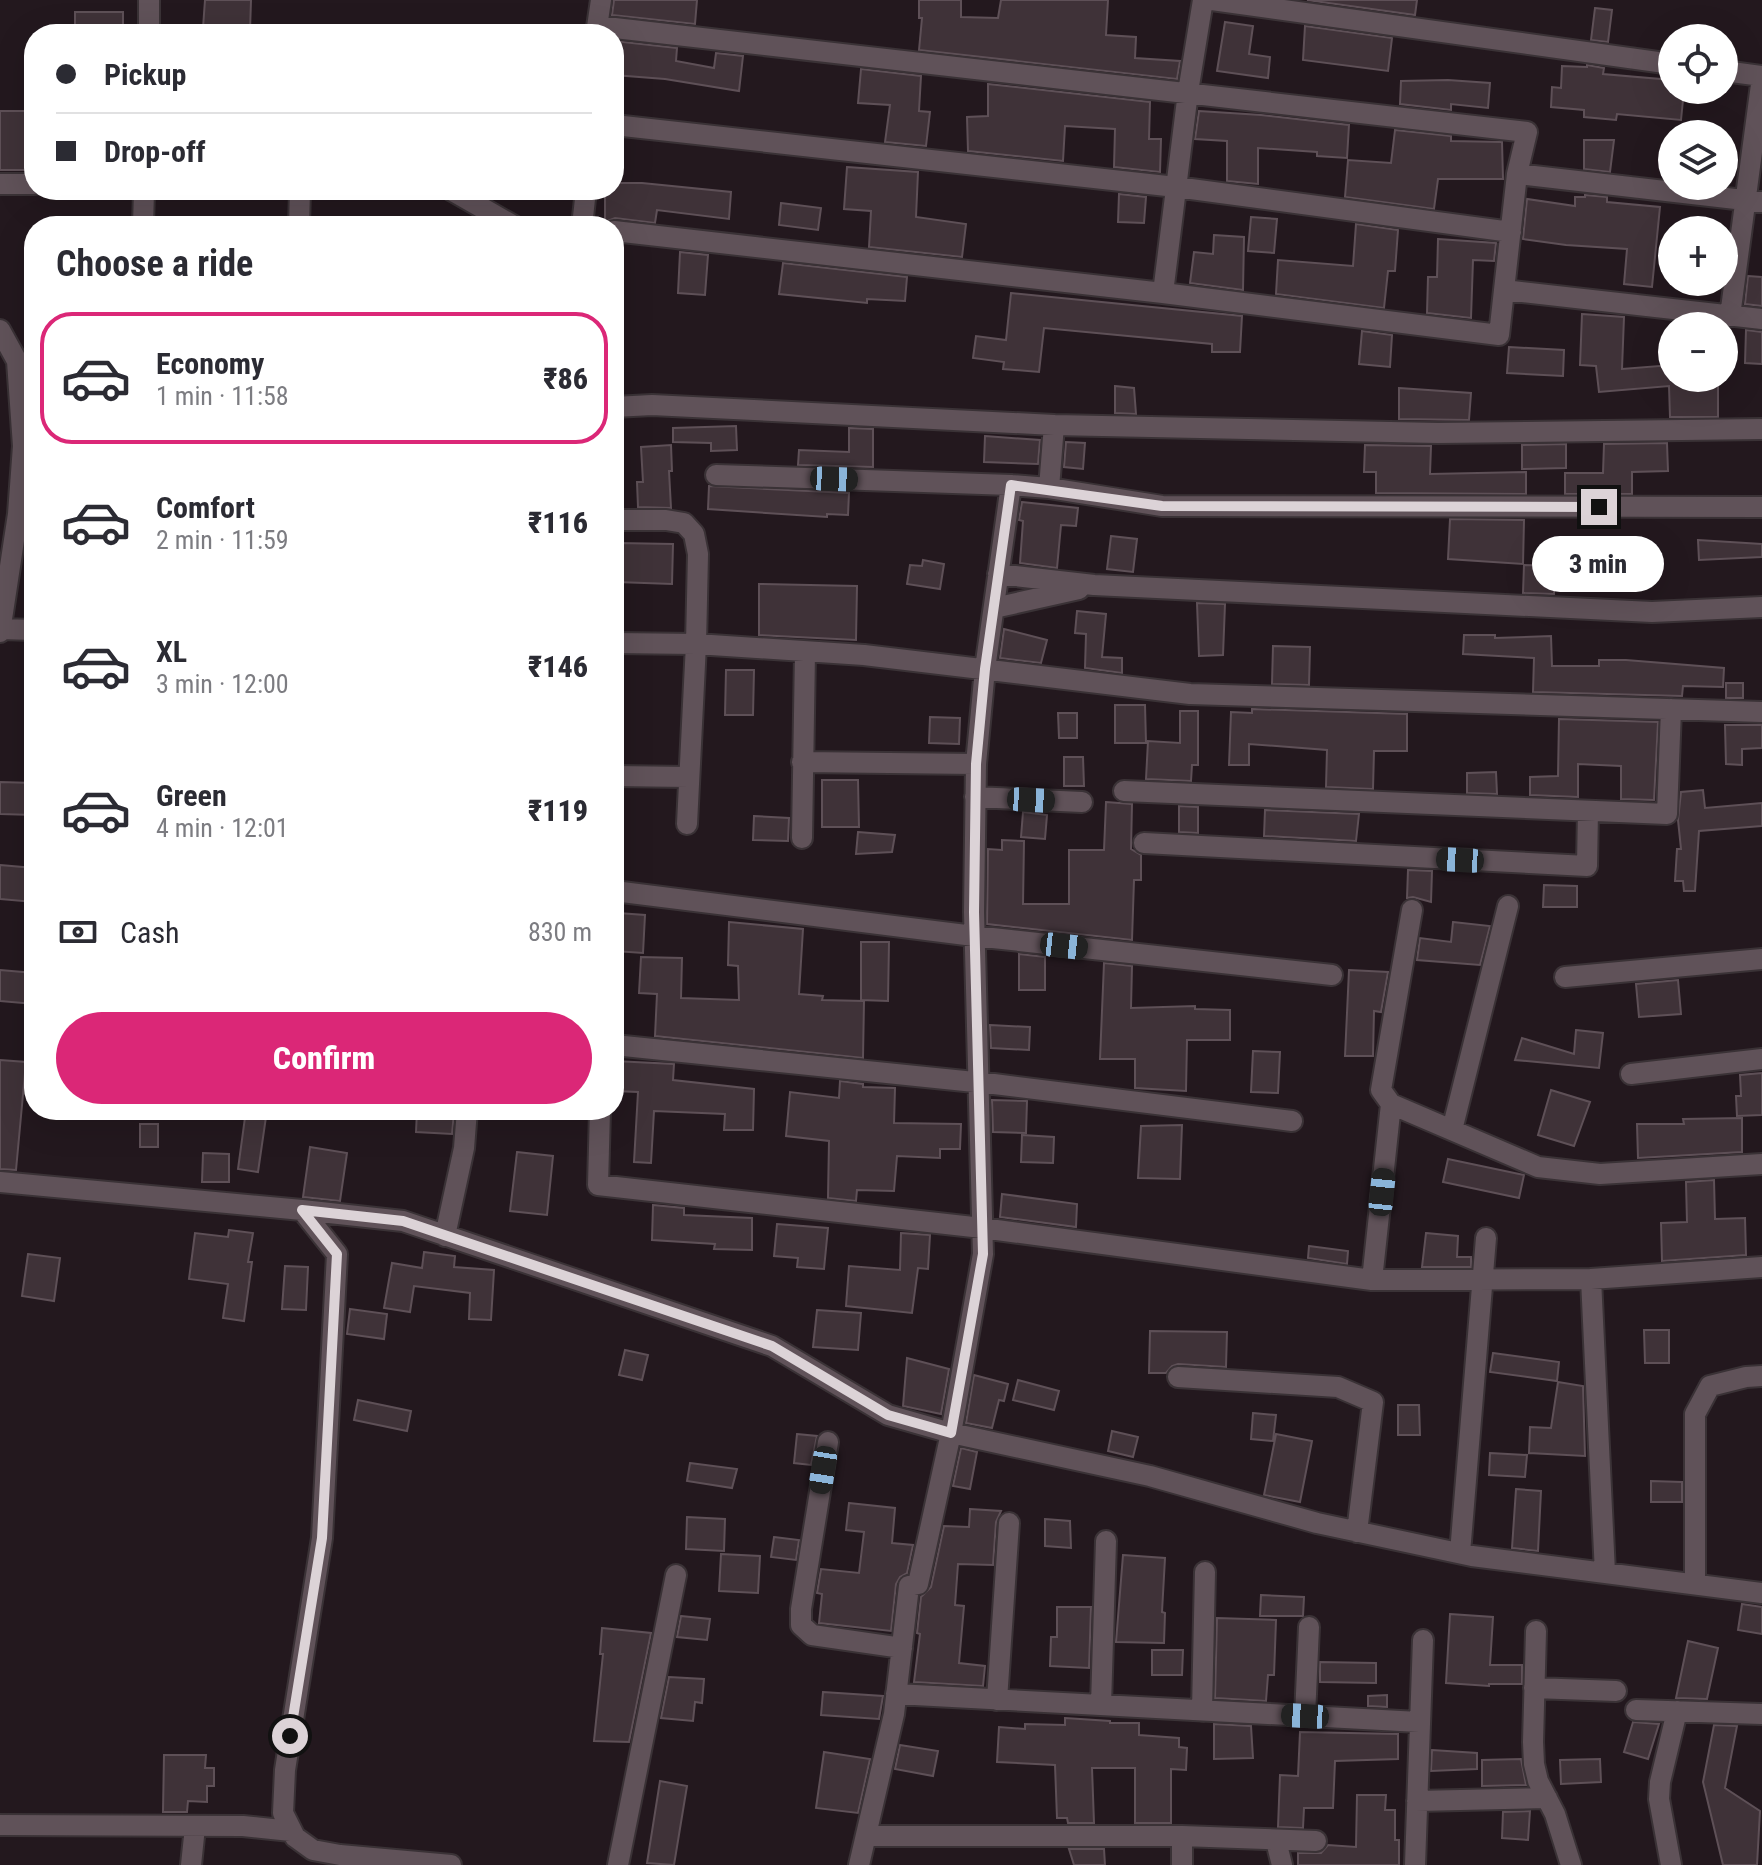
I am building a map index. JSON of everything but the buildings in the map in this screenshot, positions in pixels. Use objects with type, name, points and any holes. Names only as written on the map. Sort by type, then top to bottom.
[{"type":"street","points":[[149,0],[149,24]]},
{"type":"street","points":[[598,24],[601,0]]},
{"type":"street","points":[[1163,293],[1188,92],[1203,0]]},
{"type":"street","points":[[1212,0],[1658,62]]},
{"type":"street","points":[[624,33],[1188,92],[1527,132],[1517,174],[1499,335],[1163,293],[624,232]]},
{"type":"street","points":[[1731,312],[1754,201],[1762,76],[1738,73]]},
{"type":"street","points":[[624,126],[1176,187],[1511,232]]},
{"type":"street","points":[[1517,174],[1754,201]]},
{"type":"street","points":[[0,184],[24,184]]},
{"type":"street","points":[[468,200],[496,216]]},
{"type":"street","points":[[1504,290],[1695,312]]},
{"type":"street","points":[[1738,317],[1762,319]]},
{"type":"street","points":[[0,331],[17,361],[24,414]]},
{"type":"street","points":[[624,406],[652,405],[1054,425],[1438,433],[1762,429]]},
{"type":"street","points":[[1049,488],[1054,425]]},
{"type":"street","points":[[24,470],[0,630],[24,630]]},
{"type":"street","points":[[716,475],[1011,485],[1162,506],[1762,507]]},
{"type":"street","points":[[859,1865],[896,1694],[909,1586],[918,1584],[951,1433],[983,1254],[974,936],[976,764],[985,669],[1011,485]]},
{"type":"street","points":[[624,520],[684,523],[694,534],[698,554],[696,644],[687,824]]},
{"type":"street","points":[[998,574],[1094,585],[1652,612],[1762,607]]},
{"type":"street","points":[[994,608],[1094,585]]},
{"type":"street","points":[[624,643],[696,644],[805,652],[985,669],[1190,694],[1762,712]]},
{"type":"street","points":[[802,838],[805,652]]},
{"type":"street","points":[[1124,791],[1667,814],[1671,709]]},
{"type":"street","points":[[802,762],[976,764]]},
{"type":"street","points":[[624,776],[689,777]]},
{"type":"street","points":[[975,797],[1082,802]]},
{"type":"street","points":[[1144,843],[1587,866],[1588,811]]},
{"type":"street","points":[[624,892],[974,936],[1332,975]]},
{"type":"street","points":[[1452,1130],[1508,906]]},
{"type":"street","points":[[1412,910],[1381,1090],[1391,1104],[1538,1167],[1600,1174],[1762,1164]]},
{"type":"street","points":[[1565,977],[1762,959]]},
{"type":"street","points":[[624,1046],[977,1083],[1292,1121]]},
{"type":"street","points":[[1631,1074],[1762,1059]]},
{"type":"street","points":[[1372,1280],[1391,1104]]},
{"type":"street","points":[[445,1236],[464,1148],[466,1120]]},
{"type":"street","points":[[600,1120],[598,1185],[982,1228],[1372,1280],[1591,1279],[1762,1267]]},
{"type":"street","points":[[0,1182],[403,1221],[772,1346],[888,1415],[951,1433],[1150,1476],[1317,1523],[1460,1553],[1762,1593]]},
{"type":"street","points":[[302,1210],[337,1254],[322,1538],[282,1790],[283,1813],[291,1831],[301,1842],[320,1851],[451,1865]]},
{"type":"street","points":[[1460,1553],[1486,1238]]},
{"type":"street","points":[[1591,1279],[1605,1573]]},
{"type":"street","points":[[1695,1584],[1695,1414],[1710,1386],[1762,1376]]},
{"type":"street","points":[[1178,1377],[1338,1387],[1373,1402],[1357,1532]]},
{"type":"street","points":[[828,1442],[801,1625],[812,1635],[902,1648]]},
{"type":"street","points":[[997,1700],[1009,1523]]},
{"type":"street","points":[[1101,1705],[1106,1541]]},
{"type":"street","points":[[1202,1711],[1205,1572]]},
{"type":"street","points":[[618,1865],[676,1575]]},
{"type":"street","points":[[1305,1716],[1309,1627]]},
{"type":"street","points":[[1536,1631],[1534,1764],[1555,1814],[1571,1865]]},
{"type":"street","points":[[1415,1865],[1423,1640]]},
{"type":"street","points":[[1534,1688],[1616,1691]]},
{"type":"street","points":[[896,1694],[1419,1722]]},
{"type":"street","points":[[1636,1710],[1762,1714]]},
{"type":"street","points":[[1671,1865],[1659,1799],[1660,1782],[1677,1711]]},
{"type":"street","points":[[1417,1801],[1547,1798]]},
{"type":"street","points":[[0,1825],[243,1826],[291,1831]]},
{"type":"street","points":[[191,1865],[195,1827]]},
{"type":"street","points":[[866,1836],[1182,1836],[1316,1841]]},
{"type":"street","points":[[1182,1836],[1182,1865]]},
{"type":"street","points":[[1276,1841],[1282,1865]]},
{"type":"route","points":[[290,1736],[322,1538],[337,1254],[302,1210],[403,1221],[772,1346],[888,1415],[951,1433],[983,1254],[974,912],[976,764],[985,669],[1011,485],[1162,506],[1599,507]]}]
